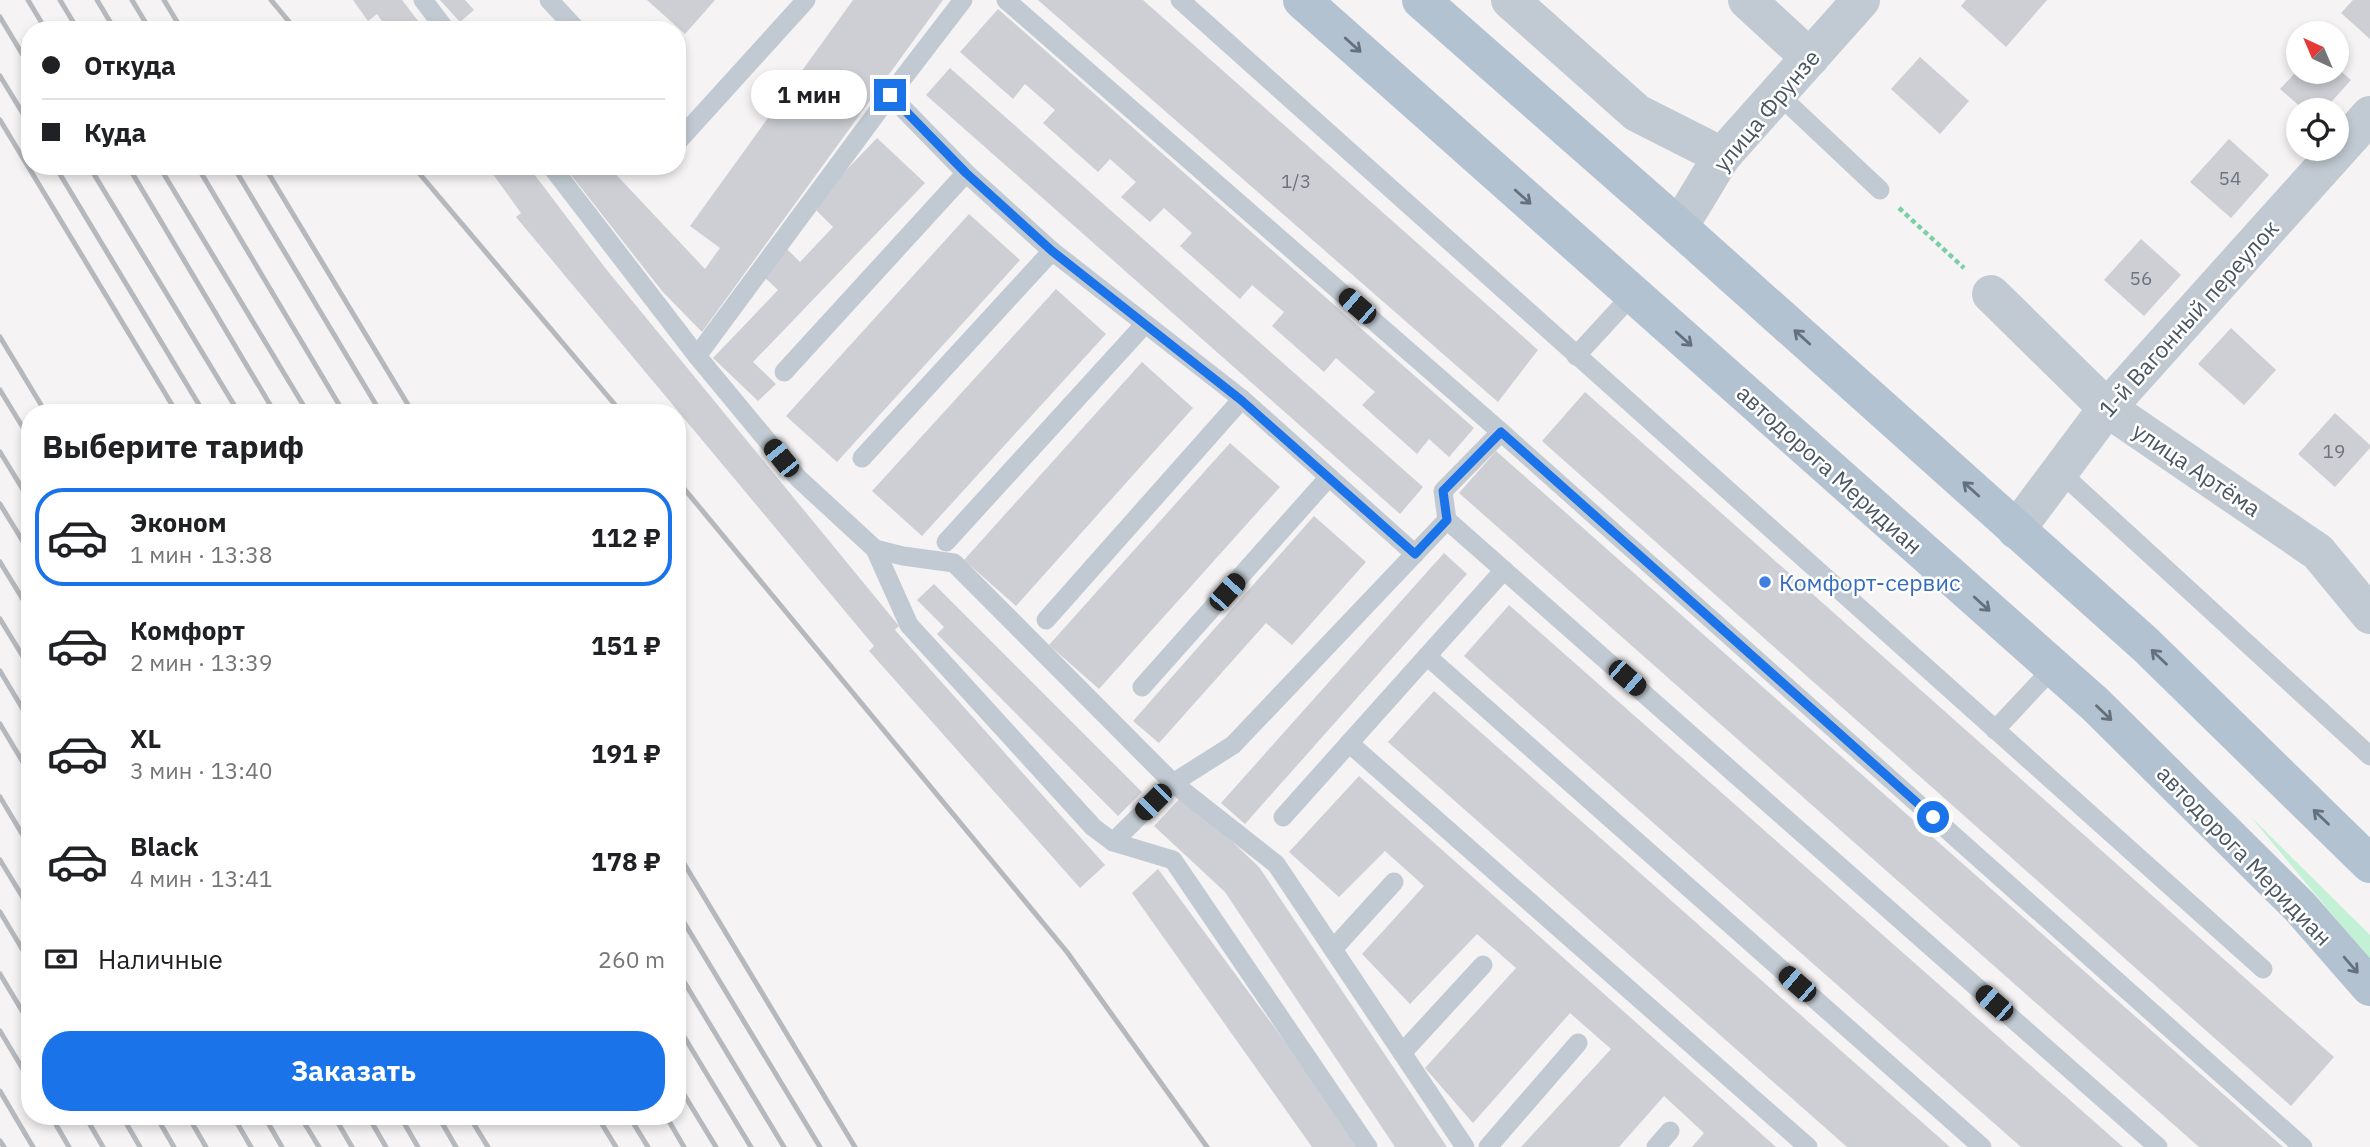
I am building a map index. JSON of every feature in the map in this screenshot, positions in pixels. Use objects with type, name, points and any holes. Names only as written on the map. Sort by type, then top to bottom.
[{"type":"main road","name":"автодорога Меридиан","points":[[1303,0],[2104,713],[2291,898],[2370,987]]},
{"type":"main road","points":[[1422,0],[2146,645],[2370,864]]},
{"type":"street","points":[[1510,0],[1637,113],[1722,156]]},
{"type":"street","points":[[1746,0],[1810,58]]},
{"type":"street","name":"улица Фрунзе","points":[[1679,227],[1722,156],[1861,0]]},
{"type":"street","name":"1-й Вагонный переулок","points":[[2017,530],[2108,408],[2370,115]]},
{"type":"street","name":"улица Артёма","points":[[1991,294],[2108,408],[2318,552],[2370,615]]},
{"type":"lane","points":[[423,0],[439,21]]},
{"type":"lane","points":[[549,0],[569,21]]},
{"type":"lane","points":[[686,132],[806,0]]},
{"type":"lane","points":[[697,356],[963,0]]},
{"type":"lane","points":[[1006,0],[1501,432],[2303,1147]]},
{"type":"lane","points":[[1183,1],[2263,969]]},
{"type":"lane","points":[[890,95],[966,173],[1052,251],[1241,400],[1415,554]]},
{"type":"lane","points":[[1779,95],[1880,190]]},
{"type":"lane","points":[[784,372],[966,173]]},
{"type":"lane","points":[[558,175],[697,356],[798,478],[875,549],[909,625],[1093,827],[1113,842],[1173,860],[1368,1147]]},
{"type":"lane","points":[[862,458],[1052,251]]},
{"type":"lane","points":[[1576,356],[1633,294]]},
{"type":"lane","points":[[946,542],[1144,325]]},
{"type":"lane","points":[[1046,620],[1241,400]]},
{"type":"lane","points":[[1501,432],[1443,491],[1447,520],[2158,1147]]},
{"type":"lane","points":[[2059,471],[2370,755]]},
{"type":"lane","points":[[1142,687],[1329,477]]},
{"type":"lane","points":[[1113,842],[1173,783],[1233,745],[1447,520]]},
{"type":"lane","points":[[875,549],[954,563],[1173,783],[1276,864],[1465,1147]]},
{"type":"lane","points":[[1283,817],[1504,570]]},
{"type":"lane","points":[[1427,656],[1982,1147]]},
{"type":"lane","points":[[1995,730],[2053,667]]},
{"type":"lane","points":[[1349,743],[1808,1147]]},
{"type":"lane","points":[[1333,949],[1394,883]]},
{"type":"lane","points":[[1402,1052],[1483,965]]},
{"type":"lane","points":[[1488,1147],[1578,1043]]},
{"type":"lane","points":[[1656,1147],[1671,1131]]},
{"type":"path","points":[[1880,190],[1991,294]]},
{"type":"green space","points":[[2251,817],[2370,935],[2370,960]]},
{"type":"building","points":[[353,0],[402,0],[418,21],[382,21],[377,14],[368,21]]},
{"type":"building","points":[[440,0],[465,0],[474,10],[459,21]]},
{"type":"building","points":[[647,0],[715,0],[686,33],[686,21],[670,21]]},
{"type":"building","points":[[853,0],[943,0],[702,332],[662,291],[571,175],[616,175],[705,269],[720,248],[690,226]]},
{"type":"building","points":[[1038,0],[1143,0],[1538,350],[1498,402]]},
{"type":"building","points":[[1966,0],[2047,0],[2006,47],[1961,6]]},
{"type":"building","points":[[2353,0],[2370,0],[2370,39],[2341,13]]},
{"type":"building","points":[[998,9],[1474,428],[1449,457],[1429,439],[1417,454],[1362,405],[1375,392],[1336,358],[1324,372],[1272,326],[1284,312],[1252,285],[1240,299],[1180,246],[1192,233],[1164,208],[1150,222],[1121,197],[1136,182],[1110,159],[1098,172],[1043,123],[1055,110],[1025,84],[1013,99],[960,52]]},
{"type":"building","points":[[1920,57],[1969,101],[1940,134],[1891,89]]},
{"type":"building","points":[[950,68],[1423,487],[1400,514],[926,95]]},
{"type":"building","points":[[2286,83],[2347,84],[2335,98],[2290,98],[2280,89]]},
{"type":"building","points":[[877,138],[925,183],[753,362],[776,384],[758,401],[713,358],[778,290],[762,275],[787,249],[800,262],[833,227],[812,206]]},
{"type":"building","points":[[2229,139],[2269,175],[2231,218],[2190,182]]},
{"type":"building","points":[[494,175],[535,175],[606,269],[899,626],[895,630],[1105,865],[1080,888],[869,651],[874,646],[686,421],[686,404],[672,404],[516,217],[521,213]]},
{"type":"building","points":[[969,214],[1020,260],[837,462],[786,416]]},
{"type":"building","points":[[2141,239],[2181,275],[2144,316],[2104,280]]},
{"type":"building","points":[[1056,289],[1106,334],[922,536],[872,491]]},
{"type":"building","points":[[2231,328],[2276,370],[2244,405],[2198,364]]},
{"type":"building","points":[[1142,362],[1193,408],[1016,606],[964,560]]},
{"type":"building","points":[[1585,392],[2334,1057],[2291,1106],[1542,441]]},
{"type":"building","points":[[2335,413],[2370,445],[2370,448],[2335,487],[2298,454]]},
{"type":"building","points":[[1230,443],[1280,487],[1099,689],[1049,645]]},
{"type":"building","points":[[1496,451],[2283,1147],[2199,1147],[1459,493]]},
{"type":"building","points":[[1314,516],[1366,562],[1292,645],[1266,623],[1159,743],[1133,721]]},
{"type":"building","points":[[1444,553],[1467,574],[1245,824],[1221,803]]},
{"type":"building","points":[[934,584],[1142,792],[1118,816],[937,634],[944,627],[917,600]]},
{"type":"building","points":[[1509,605],[2123,1147],[2021,1147],[1464,656]]},
{"type":"building","points":[[1434,691],[1950,1147],[1847,1147],[1388,742]]},
{"type":"building","points":[[1359,776],[1776,1147],[1692,1147],[1704,1133],[1664,1096],[1619,1147],[1521,1147],[1611,1049],[1570,1013],[1473,1123],[1425,1068],[1516,968],[1477,934],[1410,1004],[1362,954],[1424,886],[1385,851],[1339,897],[1289,852]]},
{"type":"building","points":[[1183,795],[1259,867],[1447,1147],[1395,1147],[1225,892],[1154,826]]},
{"type":"building","points":[[1158,869],[1360,1147],[1312,1147],[1132,893]]},
{"type":"railway","points":[[28,0],[41,21]]},
{"type":"railway","points":[[60,0],[73,21]]},
{"type":"railway","points":[[97,0],[110,21]]},
{"type":"railway","points":[[132,0],[145,21]]},
{"type":"railway","points":[[164,0],[177,21]]},
{"type":"railway","points":[[271,0],[288,21]]},
{"type":"railway","points":[[0,17],[21,52]]},
{"type":"railway","points":[[0,76],[21,110]]},
{"type":"railway","points":[[0,120],[21,155]]},
{"type":"railway","points":[[33,175],[172,404]]},
{"type":"railway","points":[[60,175],[199,404]]},
{"type":"railway","points":[[94,175],[234,404]]},
{"type":"railway","points":[[133,175],[270,404]]},
{"type":"railway","points":[[164,175],[303,404]]},
{"type":"railway","points":[[202,175],[339,404]]},
{"type":"railway","points":[[238,175],[376,404]]},
{"type":"railway","points":[[269,175],[408,404]]},
{"type":"railway","points":[[421,175],[614,404]]},
{"type":"railway","points":[[0,337],[41,404]]},
{"type":"railway","points":[[0,390],[21,424]]},
{"type":"railway","points":[[0,452],[21,486]]},
{"type":"railway","points":[[686,491],[1067,952],[1207,1147]]},
{"type":"railway","points":[[0,504],[21,538]]},
{"type":"railway","points":[[0,562],[21,596]]},
{"type":"railway","points":[[0,619],[21,653]]},
{"type":"railway","points":[[0,671],[21,706]]},
{"type":"railway","points":[[0,724],[21,759]]},
{"type":"railway","points":[[0,797],[21,832]]},
{"type":"railway","points":[[0,860],[21,894]]},
{"type":"railway","points":[[686,867],[855,1147]]},
{"type":"railway","points":[[0,912],[21,947]]},
{"type":"railway","points":[[686,926],[820,1147]]},
{"type":"railway","points":[[0,974],[21,1009]]},
{"type":"railway","points":[[686,985],[784,1147]]},
{"type":"railway","points":[[0,1031],[21,1066]]},
{"type":"railway","points":[[686,1040],[751,1147]]},
{"type":"railway","points":[[0,1091],[33,1147]]},
{"type":"railway","points":[[686,1098],[716,1147]]},
{"type":"railway","points":[[56,1125],[69,1147]]},
{"type":"railway","points":[[90,1125],[103,1147]]},
{"type":"railway","points":[[127,1125],[140,1147]]},
{"type":"railway","points":[[161,1125],[174,1147]]},
{"type":"railway","points":[[193,1125],[206,1147]]},
{"type":"railway","points":[[238,1125],[251,1147]]},
{"type":"railway","points":[[269,1125],[282,1147]]},
{"type":"railway","points":[[306,1125],[319,1147]]},
{"type":"railway","points":[[339,1125],[352,1147]]},
{"type":"railway","points":[[373,1125],[386,1147]]},
{"type":"railway","points":[[405,1125],[418,1147]]},
{"type":"railway","points":[[443,1125],[456,1147]]},
{"type":"railway","points":[[475,1125],[488,1147]]},
{"type":"railway","points":[[603,1125],[616,1147]]},
{"type":"railway","points":[[635,1125],[648,1147]]},
{"type":"railway","points":[[671,1125],[684,1147]]},
{"type":"railway","points":[[0,1141],[4,1147]]},
{"type":"place","name":"Комфорт-сервис","points":[[1765,582]]},
{"type":"route","points":[[890,95],[966,173],[1052,251],[1241,400],[1415,554],[1447,520],[1443,491],[1501,432],[1933,817]]}]
